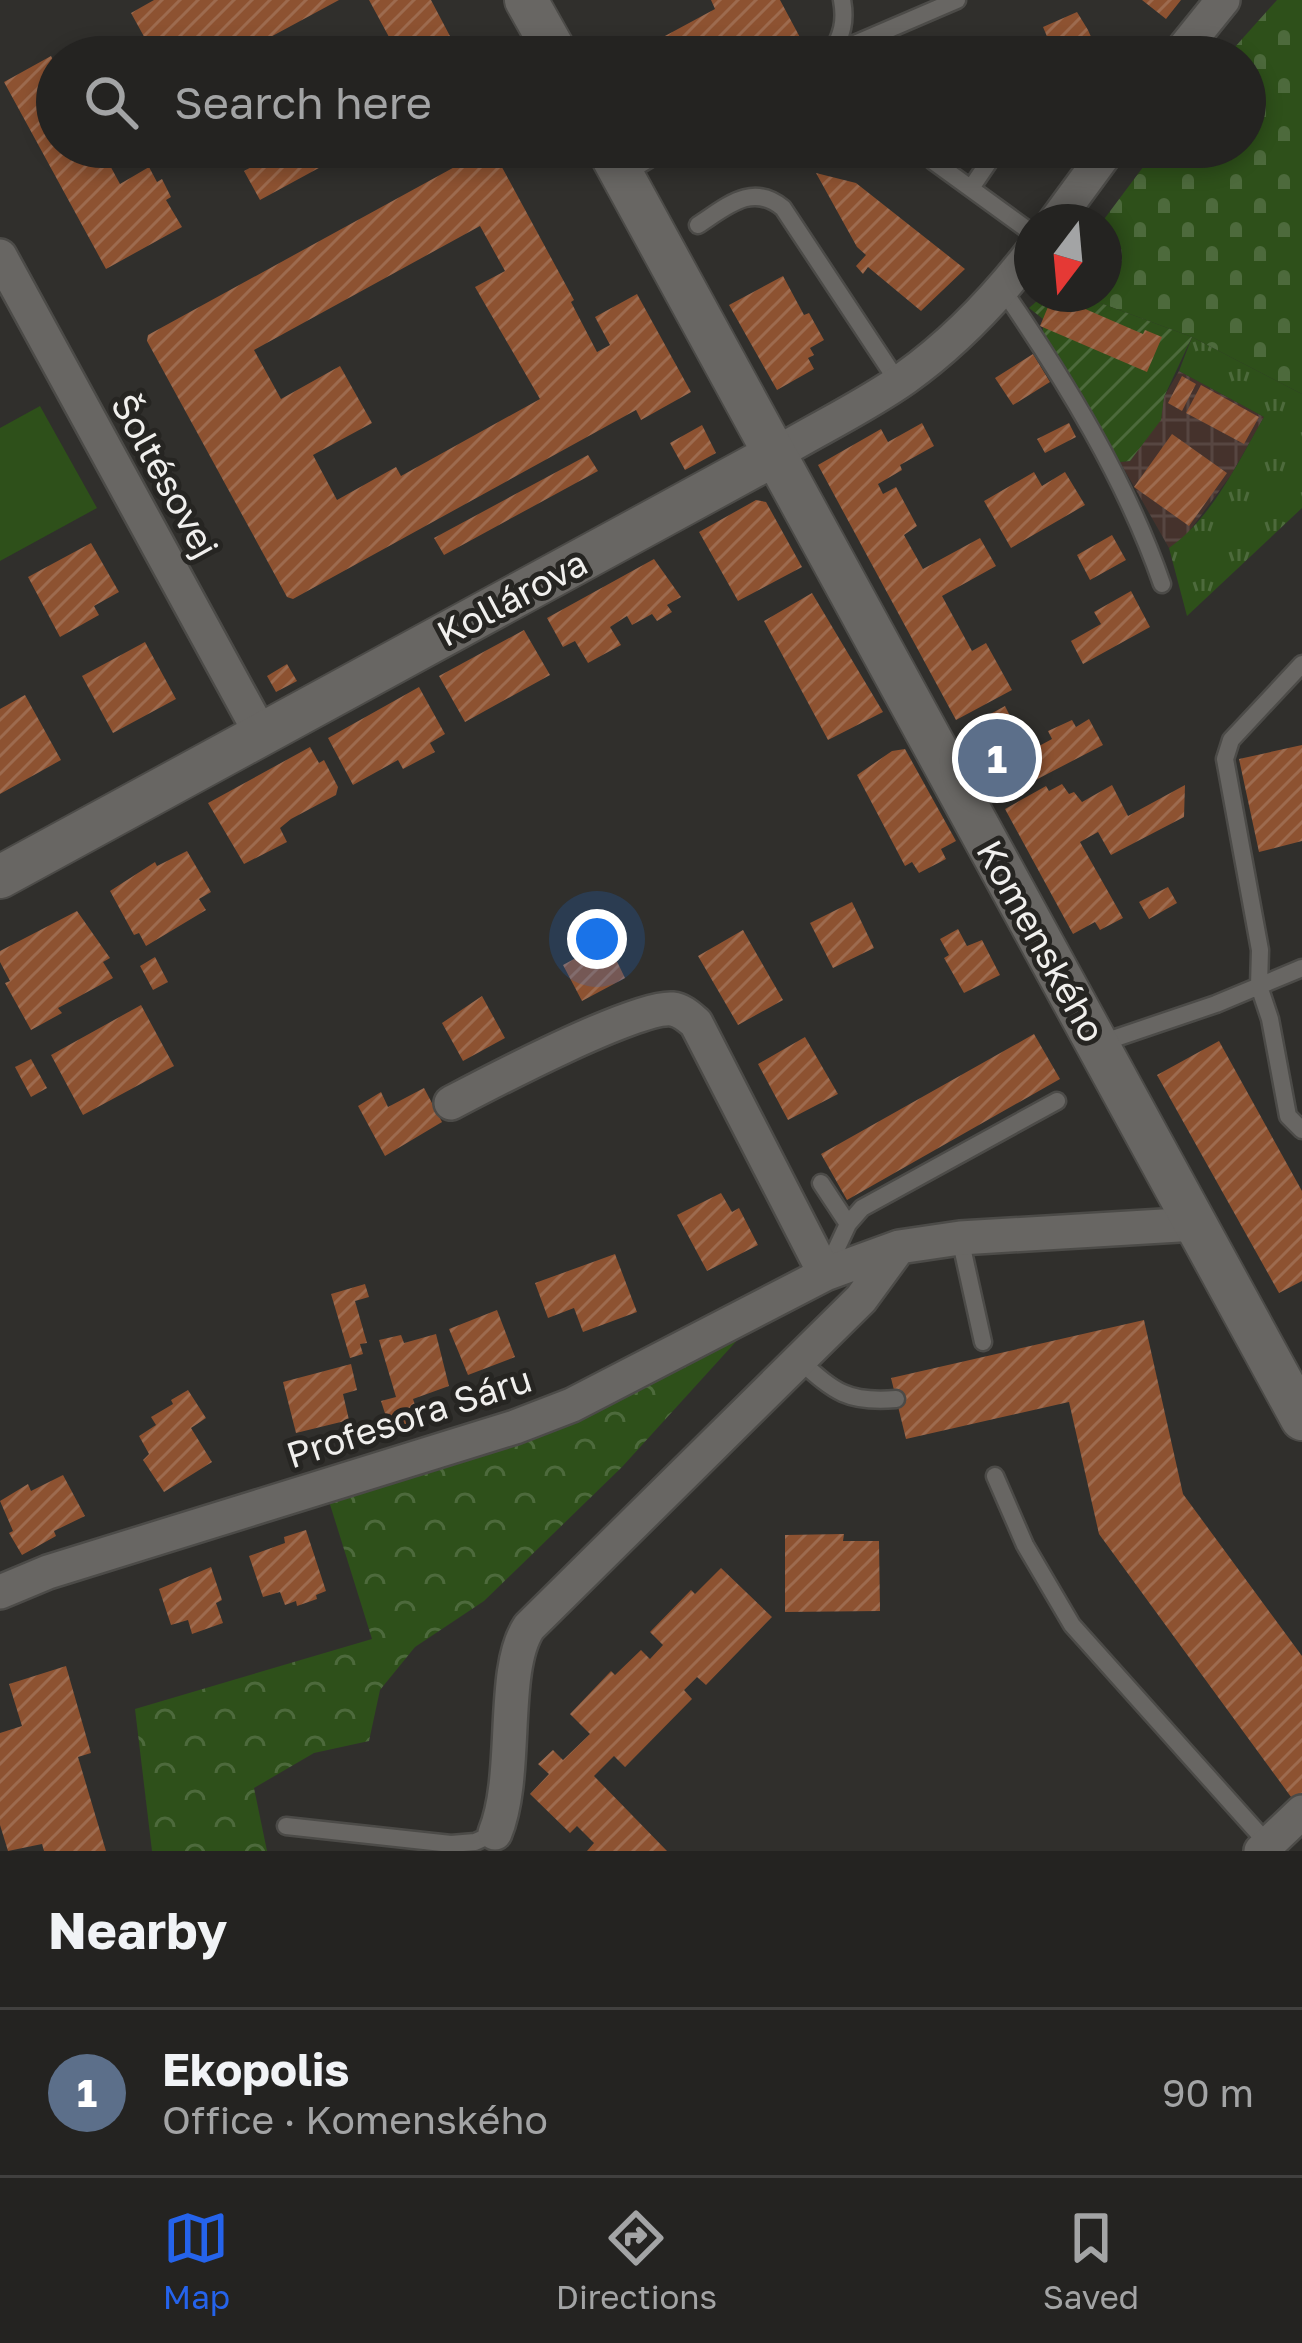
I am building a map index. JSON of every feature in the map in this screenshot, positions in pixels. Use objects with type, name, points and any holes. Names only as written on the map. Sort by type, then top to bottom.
[{"type":"street","points":[[526,0],[546,36]]},
{"type":"street","points":[[1194,36],[1223,0]]},
{"type":"street","name":"Komenského","points":[[619,168],[1196,1224],[1297,1400]]},
{"type":"street","points":[[1068,204],[1095,168]]},
{"type":"street","name":"Šoltésovej","points":[[0,256],[261,734]]},
{"type":"street","name":"Kollárova","points":[[0,877],[774,455],[898,382],[955,338],[1014,276]]},
{"type":"street","points":[[451,1102],[544,1055],[655,1010],[683,1012],[696,1023],[825,1274]]},
{"type":"street","name":"Profesora Sáru","points":[[0,1592],[48,1572],[515,1427],[572,1405],[825,1274],[899,1247],[960,1238],[1196,1224]]},
{"type":"street","points":[[495,1833],[506,1809],[517,1657],[523,1636],[861,1299],[899,1247]]},
{"type":"street","points":[[1264,1848],[1302,1812]]},
{"type":"lane","points":[[841,36],[842,0]]},
{"type":"lane","points":[[873,36],[956,0]]},
{"type":"lane","points":[[944,168],[1014,220]]},
{"type":"lane","points":[[971,188],[985,168]]},
{"type":"lane","points":[[698,225],[746,195],[773,200],[783,208],[898,382]]},
{"type":"lane","points":[[1003,290],[1120,487],[1162,584]]},
{"type":"lane","points":[[1302,664],[1231,740],[1225,759],[1260,950],[1259,986],[1288,1116],[1302,1130]]},
{"type":"lane","points":[[1099,1043],[1302,968]]},
{"type":"lane","points":[[825,1274],[848,1224],[862,1208],[1057,1101]]},
{"type":"lane","points":[[820,1184],[848,1224]]},
{"type":"lane","points":[[960,1238],[982,1342]]},
{"type":"lane","points":[[799,1360],[836,1393],[867,1402],[896,1399]]},
{"type":"lane","points":[[995,1476],[1025,1545],[1072,1625],[1264,1848]]},
{"type":"lane","points":[[286,1826],[451,1844],[475,1843],[495,1833]]},
{"type":"shaded area","points":[[1179,371],[1264,417],[1231,475],[1185,537],[1169,548],[1120,462],[1130,461],[1160,420],[1164,397]]},
{"type":"green space","points":[[1277,0],[1302,0],[1302,394],[1192,337],[1122,311],[1122,204],[1115,204],[1142,168],[1266,168],[1266,36],[1245,36]]},
{"type":"green space","points":[[1122,311],[1192,337],[1164,397],[1161,420],[1130,461],[1120,462],[1043,335],[1043,319],[1034,312]]},
{"type":"green space","points":[[1192,337],[1302,394],[1302,508],[1187,616],[1169,548],[1211,505],[1264,417],[1179,371]]},
{"type":"green space","points":[[40,406],[97,508],[0,561],[0,428]]},
{"type":"green space","points":[[751,1325],[622,1467],[484,1601],[415,1647],[380,1690],[369,1741],[314,1753],[254,1788],[267,1851],[152,1851],[135,1709],[372,1639],[328,1498],[534,1438]]},
{"type":"building","points":[[154,0],[339,0],[272,36],[144,36],[131,13]]},
{"type":"building","points":[[369,0],[431,0],[450,36],[388,36]]},
{"type":"building","points":[[711,0],[780,0],[799,36],[665,36],[715,9]]},
{"type":"building","points":[[1142,0],[1181,0],[1166,19]]},
{"type":"building","points":[[1077,12],[1091,36],[1047,36],[1043,27]]},
{"type":"building","points":[[36,64],[36,141],[4,82]]},
{"type":"building","points":[[51,168],[111,168],[120,184],[150,168],[157,182],[162,179],[171,197],[166,200],[182,227],[106,269]]},
{"type":"building","points":[[250,168],[319,168],[260,200],[244,171]]},
{"type":"building","points":[[453,168],[502,168],[597,352],[610,345],[595,317],[637,294],[691,392],[641,420],[636,410],[293,599],[287,597],[147,341],[148,335]],"holes":[[[480,226],[505,271],[475,287],[540,399],[401,476],[396,467],[337,500],[313,455],[372,423],[340,366],[281,399],[254,350]]]},
{"type":"building","points":[[816,173],[856,183],[965,269],[921,311],[868,267],[863,274],[856,266],[866,255]]},
{"type":"building","points":[[783,276],[824,340],[810,348],[814,355],[808,358],[814,369],[777,390],[729,305]]},
{"type":"building","points":[[1046,312],[1092,312],[1162,337],[1147,372],[1040,326]]},
{"type":"building","points":[[1033,354],[1050,382],[1013,405],[995,378]]},
{"type":"building","points":[[1182,376],[1196,384],[1182,411],[1168,403]]},
{"type":"building","points":[[1201,385],[1259,417],[1244,444],[1186,413]]},
{"type":"building","points":[[922,423],[934,446],[878,484],[883,494],[896,487],[917,526],[904,535],[923,569],[980,538],[996,566],[942,596],[972,651],[986,643],[1012,690],[956,720],[818,465],[881,429],[888,442]]},
{"type":"building","points":[[1069,423],[1076,437],[1045,453],[1037,439]]},
{"type":"building","points":[[702,425],[716,453],[685,470],[670,443]]},
{"type":"building","points":[[1172,434],[1227,473],[1189,526],[1134,487]]},
{"type":"building","points":[[588,455],[598,471],[444,555],[434,538]]},
{"type":"building","points":[[1034,472],[1042,486],[1065,472],[1085,505],[1011,548],[984,501]]},
{"type":"building","points":[[756,500],[766,502],[802,567],[738,601],[699,532]]},
{"type":"building","points":[[1112,535],[1126,560],[1090,580],[1077,555]]},
{"type":"building","points":[[91,543],[119,592],[94,606],[99,615],[60,637],[28,577]]},
{"type":"building","points":[[654,559],[681,597],[667,605],[672,612],[657,621],[652,614],[632,625],[627,616],[610,627],[621,645],[588,663],[575,641],[563,647],[547,618]]},
{"type":"building","points":[[1131,591],[1150,627],[1083,664],[1071,641],[1101,624],[1094,612]]},
{"type":"building","points":[[812,593],[883,712],[828,740],[764,621]]},
{"type":"building","points":[[524,630],[550,675],[465,722],[439,676]]},
{"type":"building","points":[[145,642],[176,699],[113,733],[82,676]]},
{"type":"building","points":[[287,664],[297,681],[276,692],[267,676]]},
{"type":"building","points":[[419,687],[445,734],[430,743],[435,752],[403,769],[398,760],[353,785],[328,738]]},
{"type":"building","points":[[25,695],[61,760],[0,794],[0,709]]},
{"type":"building","points":[[1005,706],[1028,752],[1052,739],[1048,731],[1072,720],[1076,727],[1089,719],[1103,745],[999,799],[961,730]]},
{"type":"building","points":[[1302,745],[1302,841],[1259,852],[1239,759]]},
{"type":"building","points":[[310,747],[319,763],[324,760],[338,787],[336,795],[280,828],[287,842],[244,864],[208,803]]},
{"type":"building","points":[[905,749],[956,841],[941,849],[946,859],[919,873],[912,862],[905,866],[857,775],[892,751]]},
{"type":"building","points":[[1062,784],[1082,802],[1112,785],[1128,816],[1185,785],[1184,817],[1111,855],[1098,832],[1080,842],[1123,918],[1100,930],[1095,922],[1073,934],[1005,809],[1046,786],[1049,791]]},
{"type":"building","points":[[187,851],[211,892],[199,899],[206,910],[146,946],[139,933],[134,935],[110,891],[155,862],[157,866]]},
{"type":"building","points":[[1168,887],[1177,903],[1149,919],[1139,902]]},
{"type":"building","points":[[852,902],[874,948],[833,968],[810,923]]},
{"type":"building","points":[[77,911],[110,958],[103,962],[113,978],[58,1008],[62,1013],[31,1030],[5,983],[10,981],[0,951]]},
{"type":"building","points":[[958,929],[967,946],[982,940],[1000,975],[964,993],[944,958],[949,955],[940,939]]},
{"type":"building","points":[[743,930],[783,1000],[738,1025],[698,956]]},
{"type":"building","points":[[607,941],[625,978],[582,1001],[563,965]]},
{"type":"building","points":[[155,957],[168,982],[153,990],[140,966]]},
{"type":"building","points":[[482,996],[505,1038],[463,1061],[442,1023]]},
{"type":"building","points":[[141,1005],[174,1066],[83,1115],[51,1055]]},
{"type":"building","points":[[1034,1034],[1060,1079],[847,1200],[821,1154]]},
{"type":"building","points":[[805,1037],[838,1094],[788,1120],[758,1064]]},
{"type":"building","points":[[1219,1041],[1302,1191],[1302,1281],[1279,1293],[1157,1075]]},
{"type":"building","points":[[31,1059],[47,1088],[31,1097],[15,1067]]},
{"type":"building","points":[[424,1088],[442,1122],[385,1156],[358,1106],[381,1092],[388,1107]]},
{"type":"building","points":[[721,1193],[732,1212],[739,1208],[758,1245],[707,1271],[677,1215]]},
{"type":"building","points":[[615,1254],[637,1312],[583,1332],[574,1308],[548,1318],[535,1283]]},
{"type":"building","points":[[365,1284],[369,1297],[355,1301],[367,1343],[360,1344],[363,1354],[350,1358],[331,1294]]},
{"type":"building","points":[[497,1310],[515,1357],[468,1375],[449,1329]]},
{"type":"building","points":[[1144,1320],[1183,1494],[1302,1656],[1302,1812],[1099,1534],[1069,1402],[906,1439],[891,1378]]},
{"type":"building","points":[[436,1334],[449,1386],[413,1399],[421,1423],[391,1432],[381,1401],[396,1397],[379,1340],[401,1335],[404,1343]]},
{"type":"building","points":[[351,1364],[357,1390],[343,1394],[349,1420],[296,1433],[283,1382]]},
{"type":"building","points":[[188,1390],[206,1418],[191,1428],[212,1462],[164,1492],[143,1460],[149,1454],[139,1436],[156,1425],[151,1417]]},
{"type":"building","points":[[63,1475],[85,1516],[22,1555],[9,1533],[13,1531],[0,1501],[28,1484],[31,1491]]},
{"type":"building","points":[[306,1530],[326,1591],[297,1606],[296,1601],[285,1605],[280,1592],[263,1597],[249,1556]]},
{"type":"building","points":[[844,1534],[843,1541],[879,1541],[880,1611],[785,1612],[785,1535]]},
{"type":"building","points":[[211,1567],[222,1600],[216,1603],[223,1623],[192,1634],[188,1620],[171,1625],[159,1589]]},
{"type":"building","points":[[721,1568],[772,1617],[706,1685],[697,1677],[684,1690],[692,1699],[625,1767],[614,1756],[594,1776],[667,1851],[587,1851],[594,1843],[577,1826],[570,1833],[530,1794],[549,1774],[538,1764],[553,1750],[563,1760],[590,1734],[570,1714],[611,1671],[615,1675],[641,1650],[650,1659],[663,1645],[650,1632],[691,1590],[695,1594]]},
{"type":"building","points":[[66,1666],[91,1753],[78,1757],[106,1851],[44,1851],[42,1844],[8,1851],[0,1825],[0,1733],[22,1726],[9,1684]]},
{"type":"place","name":"Ekopolis","points":[[997,758]]}]
